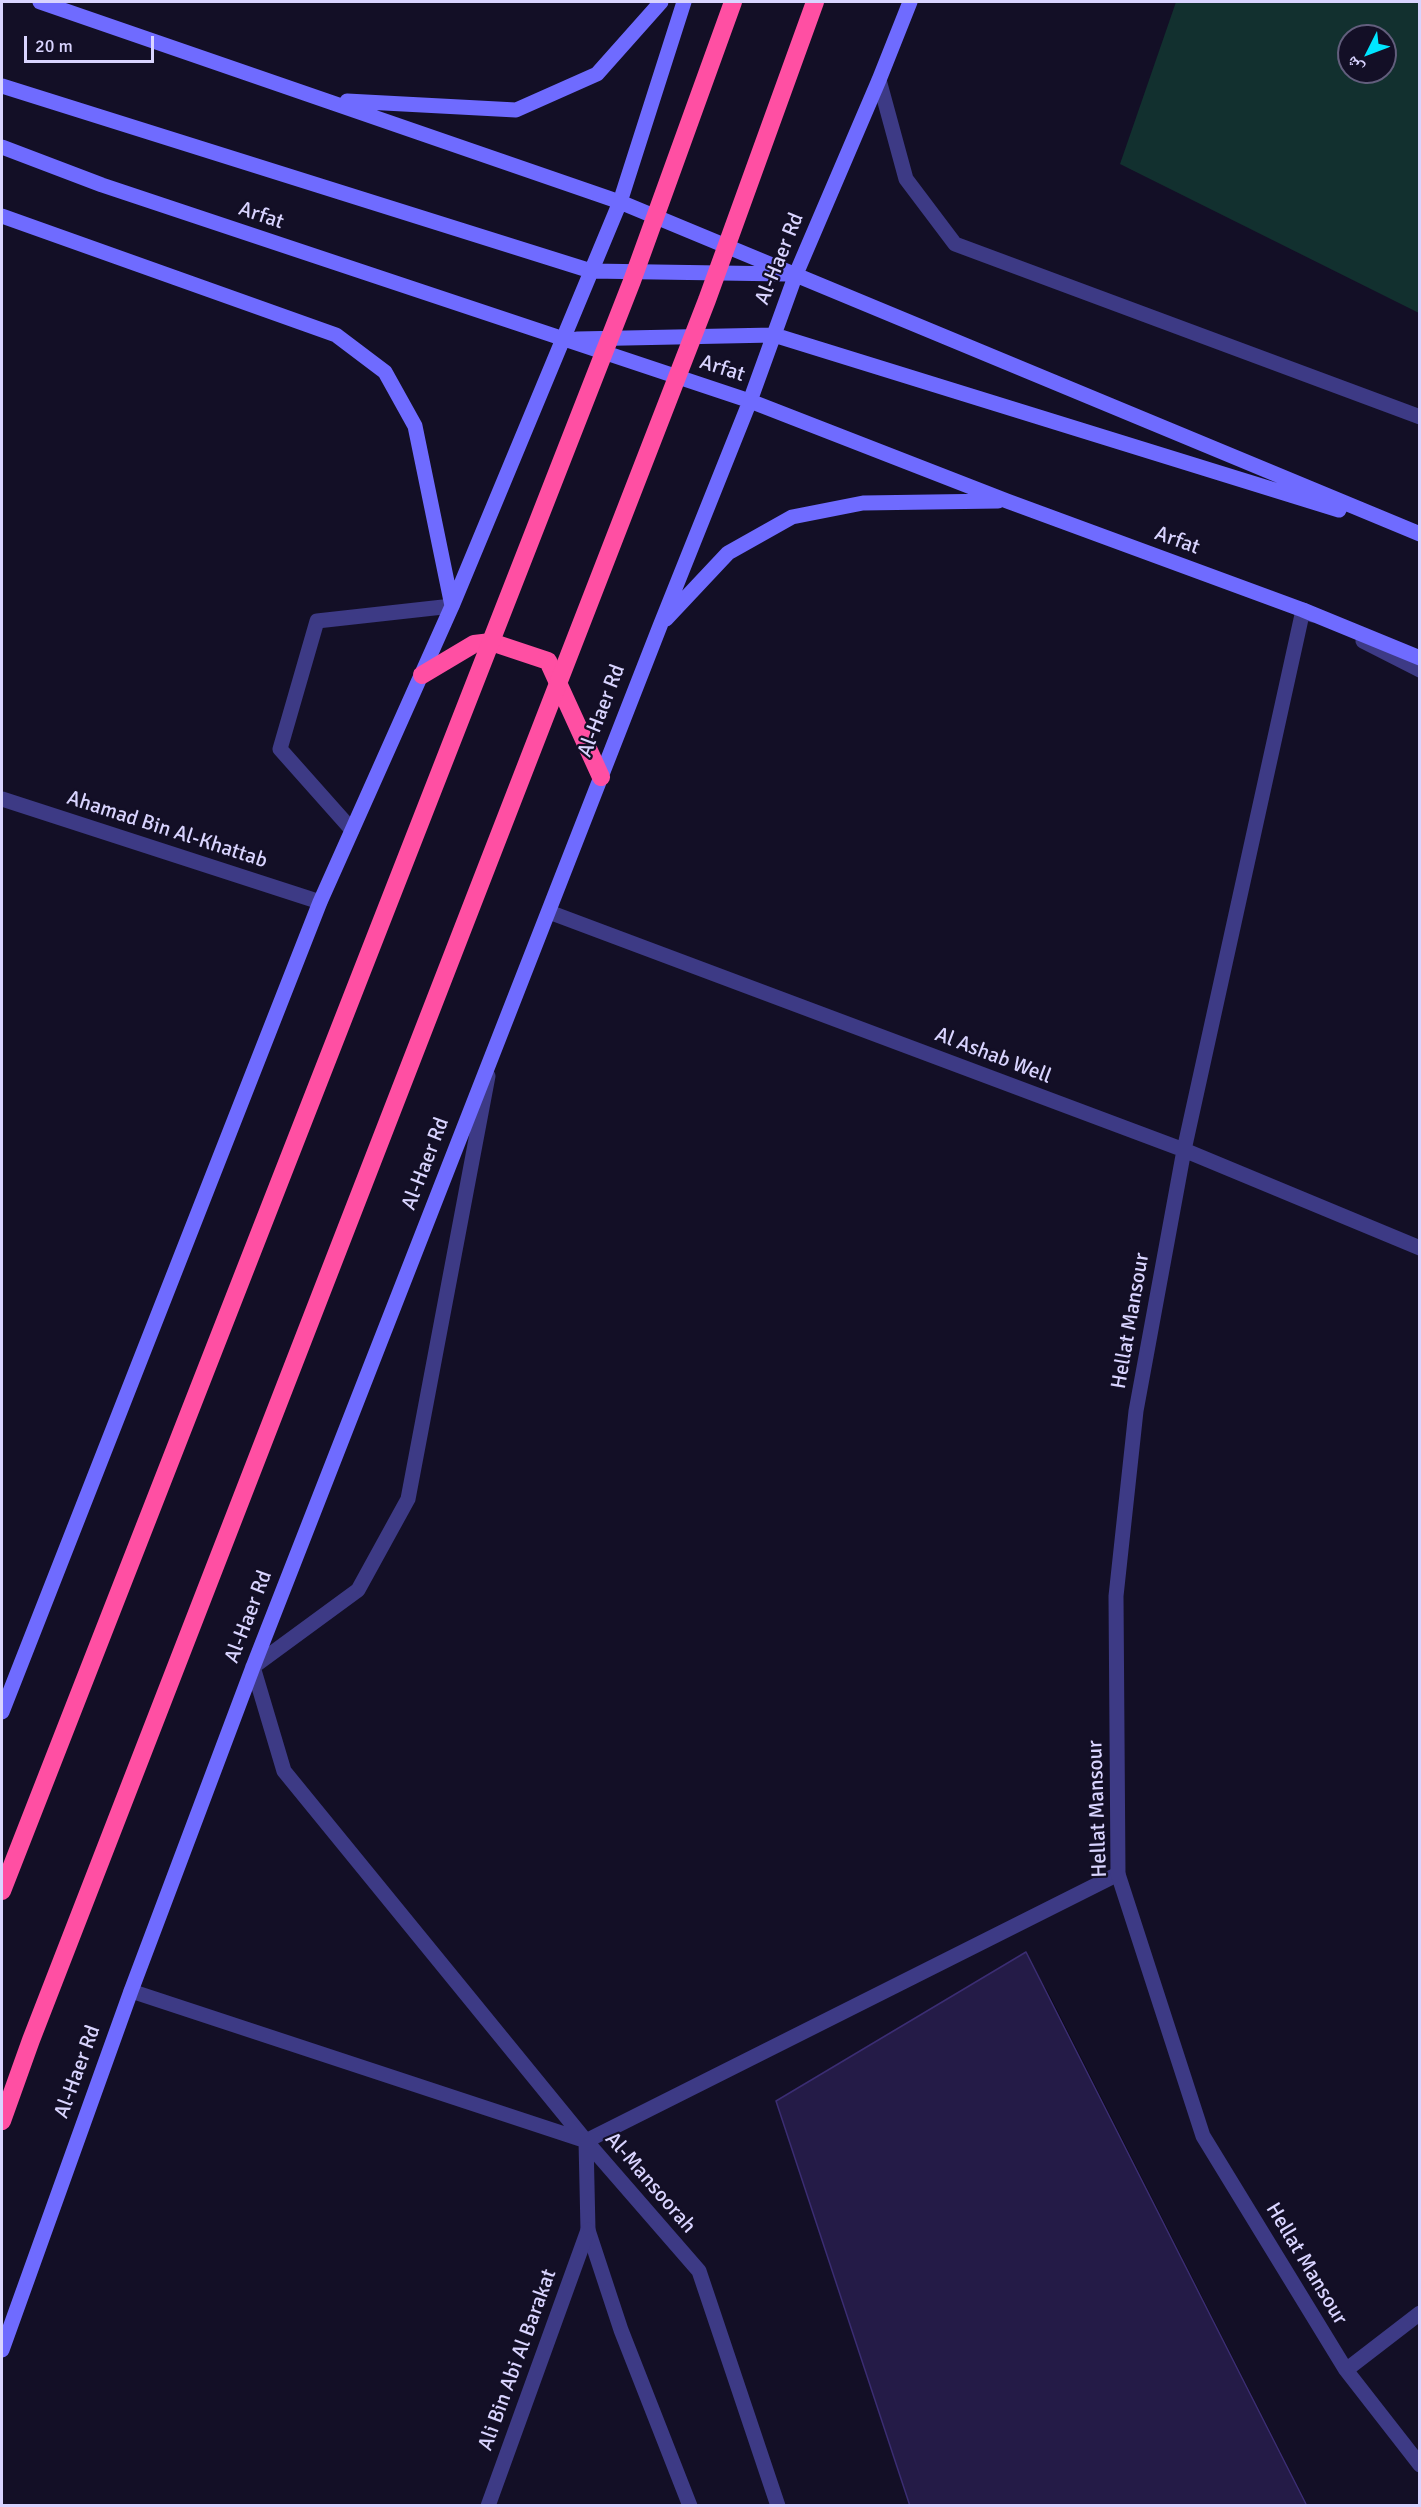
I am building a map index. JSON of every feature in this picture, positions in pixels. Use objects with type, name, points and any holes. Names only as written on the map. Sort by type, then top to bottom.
[{"type":"highway","points":[[2,1891],[632,281],[733,2]]},
{"type":"highway","points":[[2,2121],[48,1995],[708,300],[815,2]]},
{"type":"highway","points":[[422,675],[474,644],[491,642],[548,661],[601,777]]},
{"type":"street","points":[[39,2],[620,202],[1419,535]]},
{"type":"street","points":[[329,100],[516,110],[597,74],[661,2]]},
{"type":"street","points":[[2,1712],[320,902],[452,606],[620,202],[684,2]]},
{"type":"street","name":"Al-Haer Rd","points":[[2,2350],[131,1991],[253,1667],[750,401],[796,274],[910,2]]},
{"type":"street","points":[[879,80],[906,179],[955,244],[1419,417]]},
{"type":"street","points":[[2,86],[591,272],[796,274]]},
{"type":"street","name":"Arfat","points":[[2,147],[102,185],[750,401],[1007,501],[1303,610],[1419,658]]},
{"type":"street","points":[[2,216],[336,335],[386,372],[415,426],[452,606]]},
{"type":"street","points":[[563,339],[774,335],[1419,535]]},
{"type":"street","points":[[660,626],[728,553],[792,517],[864,503],[1007,501]]},
{"type":"street","points":[[352,830],[280,749],[317,621],[452,606]]},
{"type":"street","points":[[1303,610],[1419,670]]},
{"type":"street","name":"Hellat Mansour","points":[[1303,610],[1184,1150],[1136,1411],[1116,1596],[1118,1874],[1203,2136],[1346,2370],[1419,2465]]},
{"type":"street","name":"Ahamad Bin Al-Khattab","points":[[2,799],[320,902]]},
{"type":"street","name":"Al Ashab Well","points":[[549,912],[1184,1150],[1419,1248]]},
{"type":"street","points":[[492,1057],[408,1498],[358,1590],[253,1667],[284,1771],[586,2141]]},
{"type":"street","points":[[131,1991],[586,2141],[1118,1874]]},
{"type":"street","name":"Al-Mansoorah","points":[[586,2141],[588,2230],[621,2330],[690,2505]]},
{"type":"street","name":"Al-Mansoorah","points":[[586,2141],[699,2271],[778,2505]]},
{"type":"street","name":"Ali Bin Abi Al Barakat","points":[[488,2505],[588,2230]]},
{"type":"street","points":[[1346,2370],[1419,2313]]},
{"type":"green space","points":[[1176,2],[1419,2],[1419,313],[1120,164]]},
{"type":"building","points":[[1026,1952],[1307,2506],[910,2506],[776,2101]]}]
